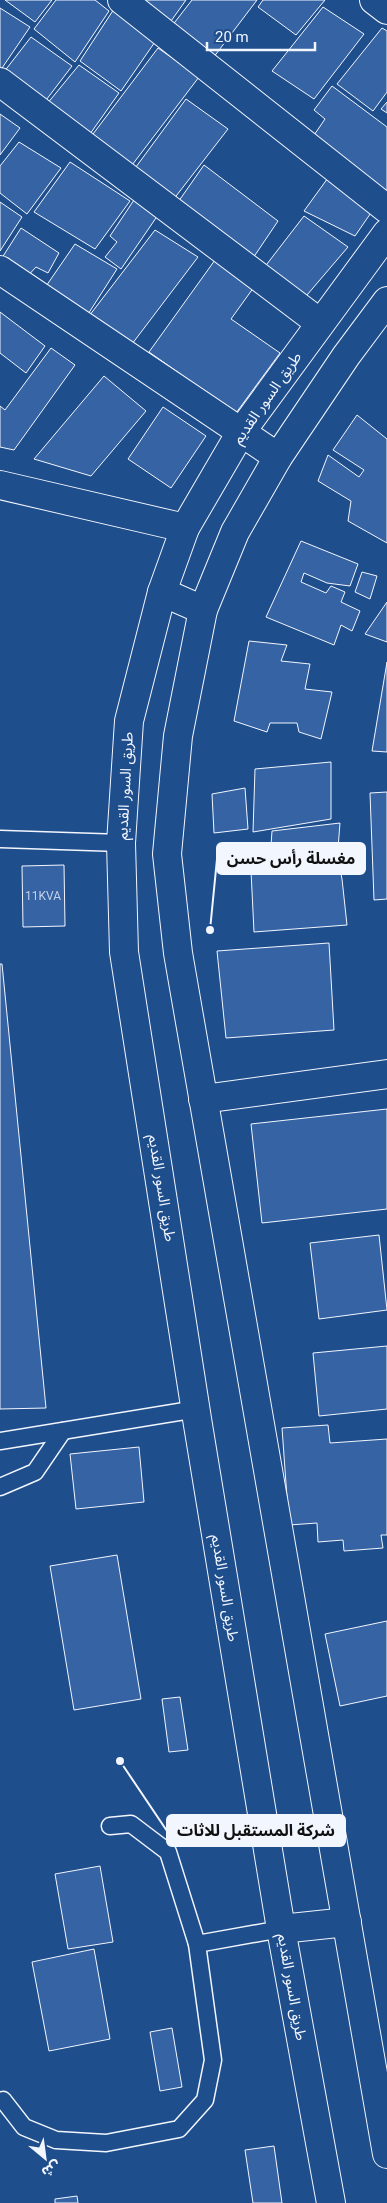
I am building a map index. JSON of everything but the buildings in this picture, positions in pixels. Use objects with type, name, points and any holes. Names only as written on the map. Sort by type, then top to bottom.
[{"type":"main road","points":[[122,0],[387,210]]},
{"type":"main road","points":[[374,0],[387,10]]},
{"type":"main road","points":[[0,82],[320,323]]},
{"type":"main road","name":"طريق السور القديم","points":[[331,2203],[281,1929],[124,952],[121,843],[129,720],[162,592],[185,528],[241,432],[387,233]]},
{"type":"main road","points":[[0,270],[278,457]]},
{"type":"main road","points":[[387,301],[346,356],[278,457],[235,532],[203,610],[178,736],[167,854],[178,954],[387,2154]]},
{"type":"main road","points":[[0,484],[185,528]]},
{"type":"main road","points":[[162,592],[203,610]]},
{"type":"main road","points":[[203,1099],[387,1074]]},
{"type":"main road","points":[[281,1929],[347,1922]]},
{"type":"lane","points":[[0,839],[121,843]]},
{"type":"lane","points":[[0,1442],[197,1409]]},
{"type":"lane","points":[[0,1487],[35,1472],[62,1431]]},
{"type":"lane","points":[[0,2101],[3,2100],[24,2127],[56,2140],[106,2143],[179,2130],[205,2100],[213,2060],[197,1944],[168,1852],[131,1824],[110,1826]]},
{"type":"lane","points":[[197,1944],[281,1929]]},
{"type":"place","name":"مغسلة رأس حسن","points":[[210,930]]},
{"type":"place","name":"شركة المستقبل للاثات","points":[[120,1761]]}]
